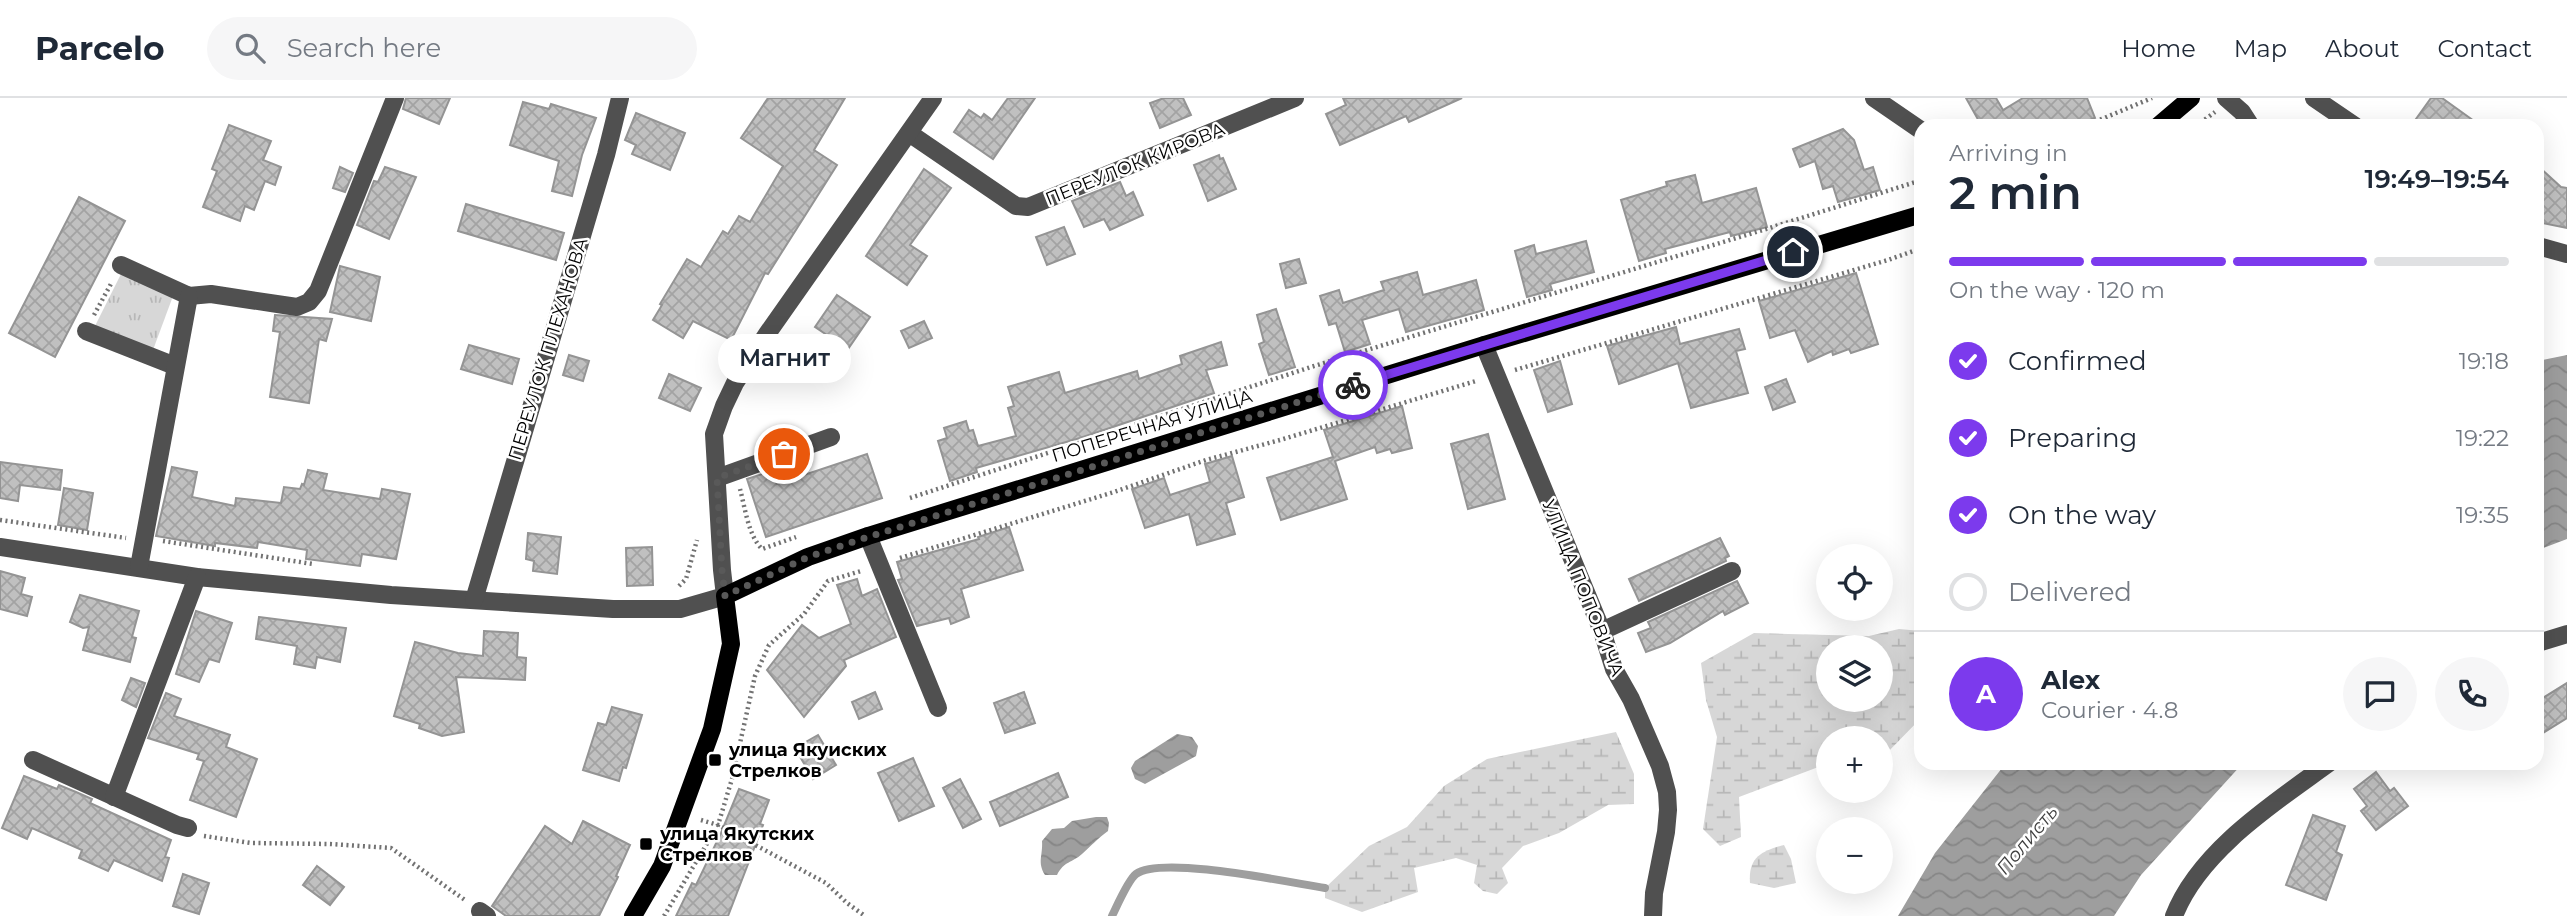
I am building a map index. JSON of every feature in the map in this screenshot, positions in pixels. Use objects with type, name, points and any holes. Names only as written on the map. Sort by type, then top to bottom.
[{"type":"main road","points":[[2166,119],[2191,98]]},
{"type":"main road","name":"ПОПЕРЕЧНАЯ УЛИЦА","points":[[725,596],[808,557],[868,537],[1484,345],[1914,216]]},
{"type":"main road","points":[[633,916],[662,866],[712,729],[731,644],[725,596]]},
{"type":"street","points":[[121,265],[189,296],[211,294],[297,307],[310,302],[318,291],[395,98]]},
{"type":"street","name":"ПЕРЕУЛОК ПЛЕХАНОВА","points":[[474,600],[606,155],[620,98]]},
{"type":"street","points":[[0,547],[197,576],[391,595],[613,609],[680,609],[725,596],[715,434],[735,383],[933,98]]},
{"type":"street","name":"ПЕРЕУЛОК КИРОВА","points":[[909,133],[1016,206],[1028,207],[1295,98]]},
{"type":"street","points":[[1874,98],[1914,126]]},
{"type":"street","points":[[2226,98],[2246,119]]},
{"type":"street","points":[[2314,98],[2345,119]]},
{"type":"street","points":[[2544,248],[2567,254]]},
{"type":"street","points":[[139,567],[189,296]]},
{"type":"street","points":[[86,331],[175,366]]},
{"type":"street","name":"УЛИЦА ПОПОВИЧА","points":[[1484,345],[1602,631],[1614,669],[1631,699],[1660,766],[1667,792],[1668,810],[1654,893],[1653,916]]},
{"type":"street","points":[[717,478],[831,437]]},
{"type":"street","points":[[868,537],[938,708]]},
{"type":"street","points":[[1602,631],[1732,571]]},
{"type":"street","points":[[114,797],[197,576]]},
{"type":"street","points":[[2544,641],[2567,634]]},
{"type":"street","points":[[33,760],[188,828]]},
{"type":"street","points":[[2174,916],[2185,891],[2203,866],[2273,804],[2319,770]]},
{"type":"path","points":[[2102,119],[2152,98]]},
{"type":"path","points":[[907,499],[1298,371],[1914,183]]},
{"type":"path","points":[[664,916],[718,825],[732,779],[755,676],[769,645],[804,614],[828,582],[1114,492],[1206,460],[1914,251]]},
{"type":"path","points":[[86,331],[121,265]]},
{"type":"path","points":[[736,471],[757,544],[762,549],[798,536]]},
{"type":"path","points":[[0,520],[144,540],[153,539],[320,565]]},
{"type":"path","points":[[675,590],[686,579],[698,535]]},
{"type":"path","points":[[682,814],[718,825],[826,883],[864,916]]},
{"type":"path","points":[[188,828],[207,838],[251,843],[391,848],[483,913]]},
{"type":"green space","points":[[122,272],[173,296],[153,350],[95,326]]},
{"type":"green space","points":[[1899,629],[1914,630],[1914,725],[1893,747],[1893,726],[1816,726],[1816,768],[1739,797],[1741,837],[1720,846],[1703,829],[1717,737],[1706,700],[1701,663],[1754,633],[1831,635],[1816,635],[1816,712],[1893,712],[1893,635],[1873,635]]},
{"type":"green space","points":[[1616,732],[1634,774],[1634,804],[1608,805],[1559,833],[1523,846],[1502,868],[1508,883],[1497,894],[1483,891],[1474,883],[1477,865],[1456,858],[1414,868],[1418,892],[1362,912],[1325,898],[1325,888],[1369,846],[1407,827],[1444,786],[1487,759]]},
{"type":"green space","points":[[1784,845],[1791,859],[1796,883],[1774,888],[1750,883],[1751,867],[1758,856]]},
{"type":"water","points":[[2567,355],[2567,539],[2544,548],[2544,360]]},
{"type":"water","points":[[1177,734],[1192,737],[1198,746],[1196,756],[1145,784],[1135,779],[1131,768],[1135,761]]},
{"type":"water","name":"Полисть","points":[[2000,770],[2237,770],[2141,875],[2114,916],[1898,916],[1935,853]]},
{"type":"water","points":[[1107,817],[1108,831],[1065,865],[1057,875],[1045,875],[1041,862],[1042,841],[1052,829],[1064,828],[1072,821]]},
{"type":"building","points":[[406,98],[450,98],[439,124],[403,109]]},
{"type":"building","points":[[768,98],[845,98],[814,150],[837,165],[768,274],[765,273],[731,340],[693,321],[683,338],[653,320],[662,305],[660,304],[687,259],[701,267],[723,231],[728,234],[739,216],[750,222],[783,166],[741,138]]},
{"type":"building","points":[[1008,98],[1035,98],[993,159],[954,132],[969,110],[981,118],[984,114],[992,120]]},
{"type":"building","points":[[1164,98],[1183,98],[1191,115],[1160,128],[1150,103]]},
{"type":"building","points":[[1343,98],[1462,98],[1409,122],[1406,116],[1340,145],[1326,114],[1346,105]]},
{"type":"building","points":[[1966,98],[1996,98],[2003,110],[2023,98],[2087,98],[2095,118],[2092,119],[1978,119]]},
{"type":"building","points":[[2431,98],[2442,98],[2471,119],[2416,119]]},
{"type":"building","points":[[523,102],[549,109],[551,104],[596,118],[582,155],[572,196],[552,191],[559,161],[510,145]]},
{"type":"building","points":[[636,113],[685,133],[670,170],[632,154],[636,145],[625,140]]},
{"type":"building","points":[[229,125],[271,141],[263,160],[281,167],[275,185],[265,181],[254,210],[245,206],[240,221],[203,207],[217,171],[212,169]]},
{"type":"building","points":[[1843,129],[1854,140],[1864,170],[1873,167],[1880,190],[1838,202],[1833,186],[1823,189],[1815,161],[1800,167],[1793,149]]},
{"type":"building","points":[[1219,155],[1220,159],[1223,158],[1236,189],[1208,201],[1194,165]]},
{"type":"building","points":[[340,167],[353,173],[345,192],[333,188]]},
{"type":"building","points":[[385,167],[416,177],[389,239],[357,225],[374,181],[378,182]]},
{"type":"building","points":[[924,169],[951,188],[910,245],[927,256],[907,285],[866,256]]},
{"type":"building","points":[[2544,171],[2561,187],[2567,188],[2567,228],[2544,223]]},
{"type":"building","points":[[1695,175],[1702,203],[1756,188],[1767,227],[1731,236],[1730,232],[1665,249],[1666,253],[1639,261],[1621,200],[1667,186],[1666,182]]},
{"type":"building","points":[[1120,182],[1126,196],[1133,192],[1143,215],[1110,230],[1104,219],[1084,227],[1072,201]]},
{"type":"building","points":[[79,197],[125,221],[55,357],[9,333]]},
{"type":"building","points":[[466,204],[564,233],[556,260],[458,231]]},
{"type":"building","points":[[1064,227],[1075,254],[1047,265],[1036,237]]},
{"type":"building","points":[[1586,241],[1594,272],[1550,284],[1552,290],[1527,297],[1515,251],[1534,245],[1536,254]]},
{"type":"building","points":[[1299,259],[1306,283],[1286,288],[1280,264]]},
{"type":"building","points":[[340,266],[380,277],[371,321],[330,312]]},
{"type":"building","points":[[1417,272],[1423,295],[1476,280],[1484,310],[1406,332],[1399,309],[1362,320],[1370,344],[1345,352],[1336,323],[1329,325],[1320,296],[1339,290],[1343,303],[1384,290],[1381,282]]},
{"type":"building","points":[[1856,273],[1878,344],[1851,353],[1849,349],[1833,355],[1832,351],[1808,362],[1795,330],[1770,338],[1759,301]]},
{"type":"building","points":[[837,295],[870,317],[848,349],[815,327]]},
{"type":"building","points":[[1276,309],[1295,367],[1269,375],[1259,344],[1264,342],[1257,315]]},
{"type":"building","points":[[275,315],[332,319],[326,341],[319,339],[309,403],[270,397],[280,332],[273,331]]},
{"type":"building","points":[[924,321],[932,338],[909,348],[901,331]]},
{"type":"building","points":[[1676,327],[1680,344],[1739,329],[1745,349],[1736,351],[1748,393],[1691,408],[1678,363],[1619,384],[1607,346]]},
{"type":"building","points":[[1221,342],[1227,365],[1206,370],[1214,393],[1080,438],[976,468],[977,472],[950,481],[938,441],[947,438],[944,428],[966,421],[969,431],[973,430],[978,446],[1016,436],[1008,408],[1014,406],[1008,387],[1059,372],[1065,393],[1137,371],[1139,379],[1182,364],[1180,356]]},
{"type":"building","points":[[469,345],[519,359],[512,384],[461,369]]},
{"type":"building","points":[[569,355],[589,361],[583,381],[563,375]]},
{"type":"building","points":[[1560,361],[1572,404],[1548,412],[1534,370]]},
{"type":"building","points":[[669,374],[701,388],[690,411],[659,398]]},
{"type":"building","points":[[1786,379],[1795,402],[1773,410],[1765,387]]},
{"type":"building","points":[[1402,406],[1412,448],[1392,453],[1390,449],[1377,453],[1375,447],[1335,461],[1347,499],[1281,520],[1267,478],[1333,457],[1324,430]]},
{"type":"building","points":[[1488,434],[1505,499],[1468,509],[1451,444]]},
{"type":"building","points":[[867,454],[882,498],[766,537],[747,479],[772,471],[777,484]]},
{"type":"building","points":[[1232,456],[1244,497],[1226,503],[1235,534],[1197,545],[1189,514],[1145,528],[1132,489],[1164,478],[1170,495],[1210,482],[1205,464]]},
{"type":"building","points":[[0,462],[62,470],[60,490],[20,485],[18,501],[0,498]]},
{"type":"building","points":[[172,467],[197,472],[192,497],[235,506],[236,498],[281,503],[284,487],[300,489],[302,484],[304,485],[308,470],[327,474],[323,490],[380,499],[382,489],[410,494],[396,559],[362,554],[360,566],[306,559],[307,550],[258,542],[257,548],[215,543],[215,546],[156,536]]},
{"type":"building","points":[[64,488],[93,493],[87,530],[58,525]]},
{"type":"building","points":[[1009,527],[1023,570],[961,589],[969,617],[951,624],[949,618],[917,626],[898,580],[902,579],[897,562],[979,539],[978,537]]},
{"type":"building","points":[[528,533],[561,537],[557,574],[533,571],[534,561],[526,559]]},
{"type":"building","points":[[1720,538],[1729,556],[1725,558],[1726,561],[1639,601],[1629,579]]},
{"type":"building","points":[[652,547],[653,585],[627,586],[626,548]]},
{"type":"building","points":[[0,571],[25,578],[21,594],[32,597],[27,616],[0,609]]},
{"type":"building","points":[[857,579],[862,596],[877,589],[896,637],[844,660],[846,666],[804,717],[767,670],[802,625],[819,638],[851,624],[837,585]]},
{"type":"building","points":[[1737,581],[1748,603],[1725,615],[1723,611],[1670,643],[1646,652],[1638,633],[1651,628],[1648,622]]},
{"type":"building","points":[[80,595],[139,611],[132,637],[136,638],[130,662],[83,650],[89,627],[83,628],[70,622]]},
{"type":"building","points":[[196,611],[232,623],[219,662],[209,659],[199,682],[176,674]]},
{"type":"building","points":[[259,617],[346,628],[340,662],[317,657],[315,668],[294,664],[297,646],[256,639]]},
{"type":"building","points":[[484,631],[518,633],[517,657],[526,658],[525,680],[456,677],[464,732],[442,736],[419,728],[420,724],[394,716],[415,642],[458,653],[483,656]]},
{"type":"building","points":[[131,678],[145,683],[136,707],[122,700]]},
{"type":"building","points":[[2567,683],[2567,718],[2544,732],[2544,697]]},
{"type":"building","points":[[875,692],[882,709],[859,719],[852,702]]},
{"type":"building","points":[[1024,692],[1035,723],[1005,733],[994,703]]},
{"type":"building","points":[[166,693],[181,699],[174,716],[230,735],[226,747],[257,759],[236,817],[190,800],[204,761],[197,759],[199,754],[148,738]]},
{"type":"building","points":[[612,707],[642,715],[626,768],[623,767],[619,781],[583,770],[598,723],[606,725]]},
{"type":"building","points":[[818,735],[836,765],[813,779],[795,748]]},
{"type":"building","points":[[913,758],[934,806],[899,821],[878,773]]},
{"type":"building","points":[[2376,772],[2390,791],[2394,788],[2408,806],[2376,830],[2361,811],[2367,806],[2354,789]]},
{"type":"building","points":[[1058,773],[1068,797],[1000,826],[990,802]]},
{"type":"building","points":[[24,776],[57,789],[59,785],[76,792],[92,799],[90,803],[171,840],[165,857],[169,858],[162,881],[114,860],[108,871],[79,858],[82,850],[32,828],[27,839],[2,828]]},
{"type":"building","points":[[960,779],[981,819],[963,828],[943,788]]},
{"type":"building","points":[[739,789],[769,800],[760,824],[763,825],[728,916],[676,916],[692,883],[696,885]]},
{"type":"building","points":[[2313,815],[2345,826],[2336,852],[2342,855],[2326,900],[2286,885]]},
{"type":"building","points":[[583,821],[630,845],[599,916],[506,916],[492,906],[545,826],[572,844]]},
{"type":"building","points":[[317,866],[344,887],[330,905],[303,885]]},
{"type":"building","points":[[183,874],[209,883],[199,914],[173,906]]},
{"type":"waterway","points":[[1112,916],[1133,877],[1150,869],[1172,867],[1227,872],[1325,888]]},
{"type":"way so far","points":[[784,454],[717,478],[725,596],[808,557],[1353,385]]},
{"type":"place","name":"Магнит","points":[[784,454]]},
{"type":"place","name":"улица Якуиских Стрелков","points":[[715,760]]},
{"type":"place","name":"улица Якутских Стрелков","points":[[646,844]]},
{"type":"route","points":[[1353,385],[1793,252]]}]
